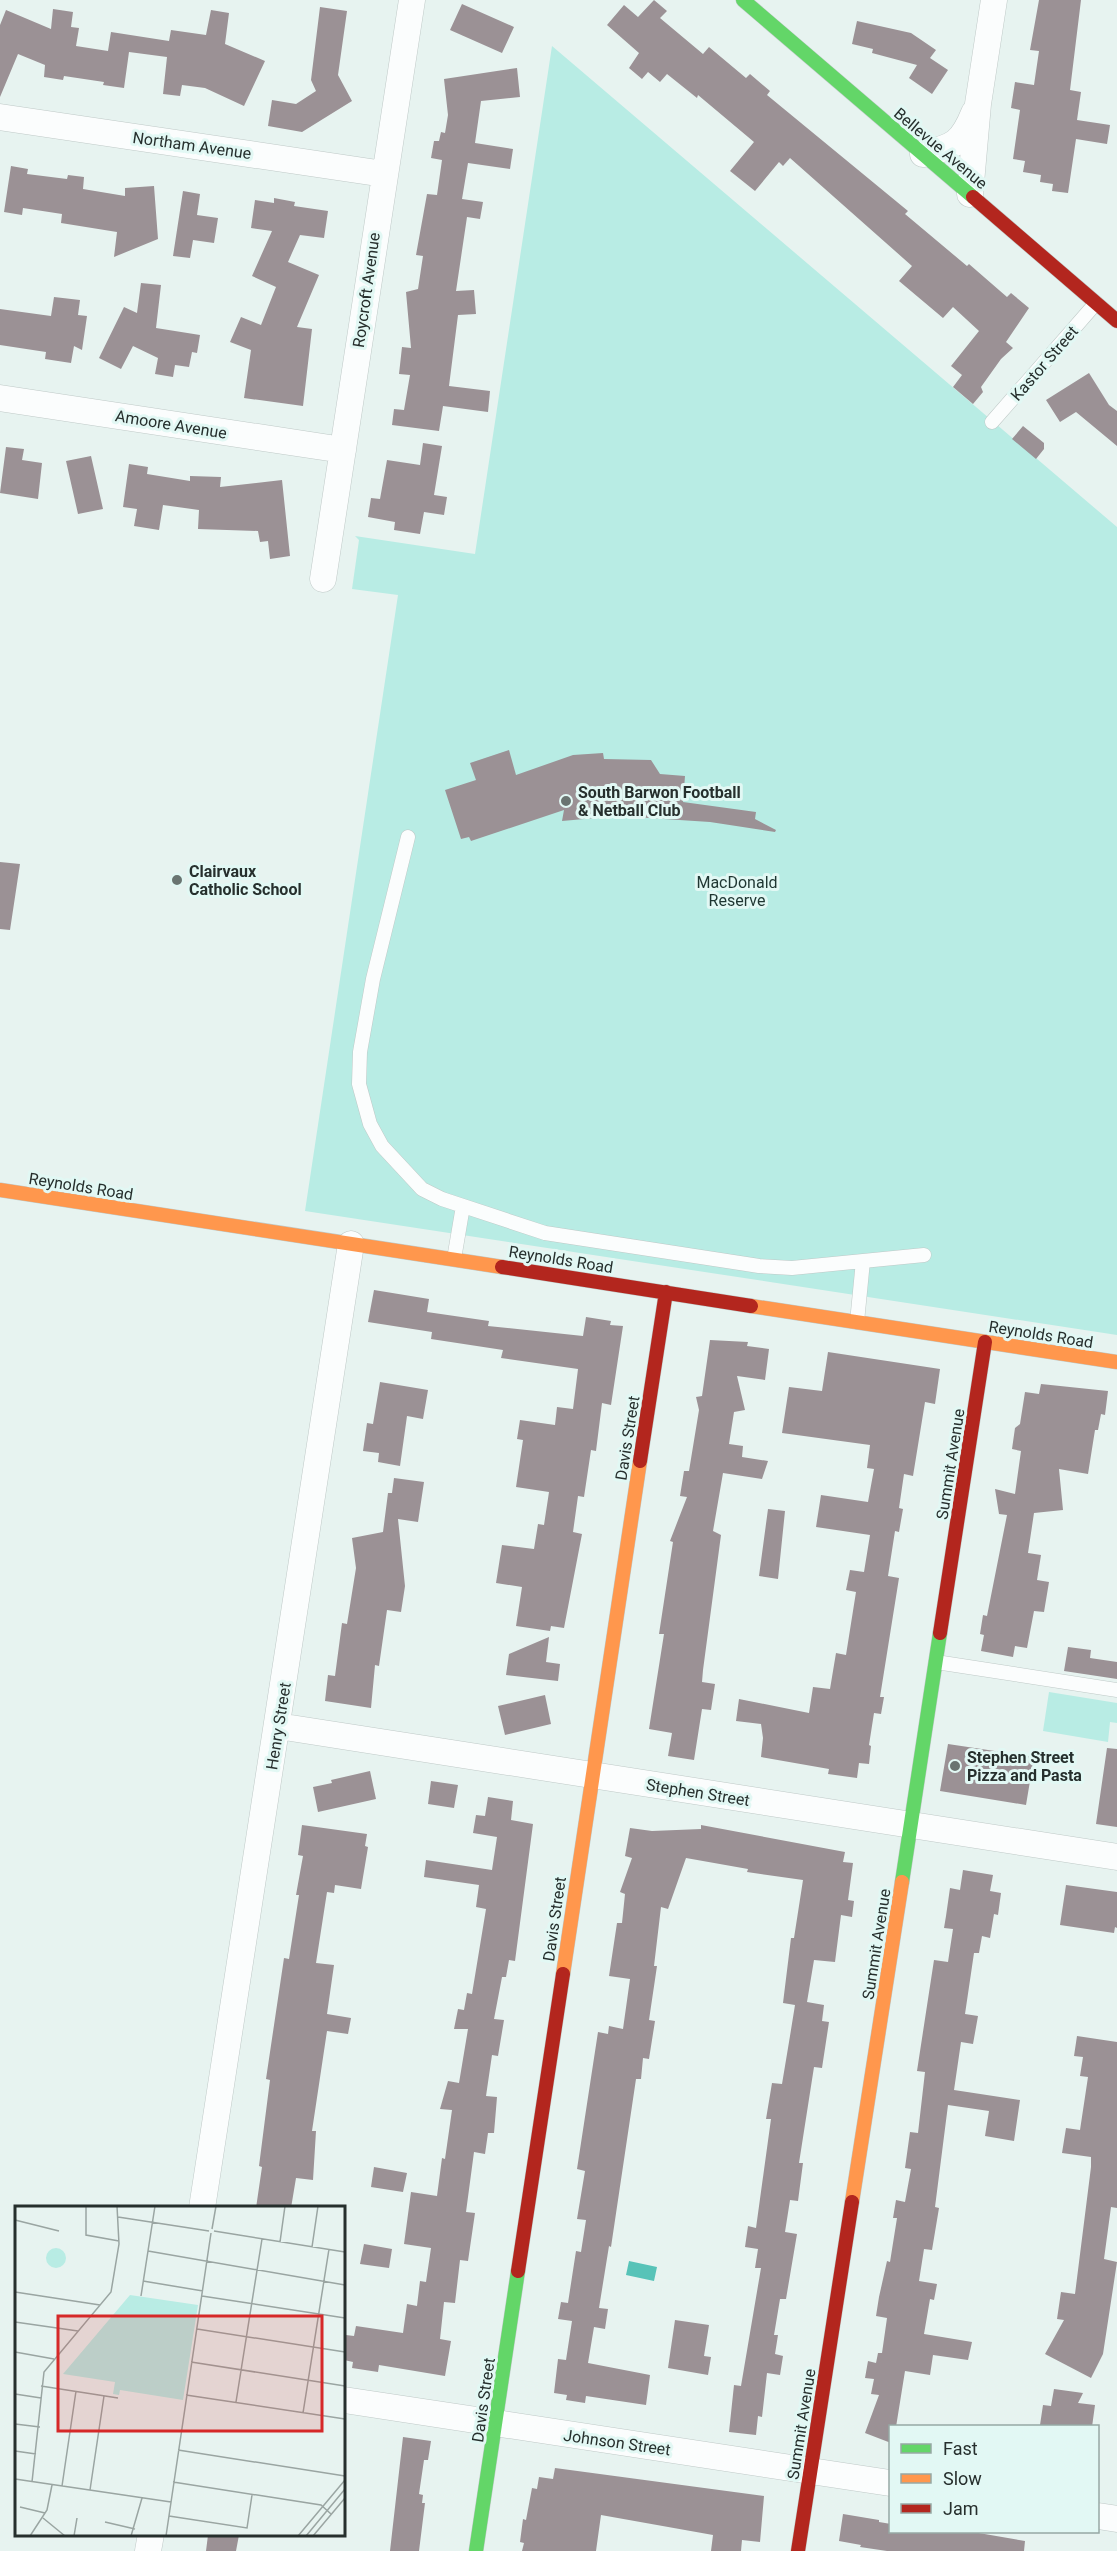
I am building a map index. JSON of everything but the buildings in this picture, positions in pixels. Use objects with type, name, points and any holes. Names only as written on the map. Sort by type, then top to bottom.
[{"type":"street","name":"Roycroft Avenue","points":[[323,579],[412,0]]},
{"type":"street","name":"Bellevue Avenue","points":[[743,0],[1117,321]]},
{"type":"street","points":[[970,194],[978,104],[994,0]]},
{"type":"street","points":[[923,154],[949,148],[966,134],[978,104]]},
{"type":"street","name":"Northam Avenue","points":[[0,117],[384,174]]},
{"type":"street","name":"Amoore Avenue","points":[[0,398],[343,450]]},
{"type":"street","name":"Reynolds Road","points":[[0,1190],[1117,1362]]},
{"type":"street","name":"Henry Street","points":[[202,2206],[351,1244]]},
{"type":"street","name":"Davis Street","points":[[476,2551],[591,1775],[666,1292]]},
{"type":"street","name":"Summit Avenue","points":[[798,2551],[985,1342]]},
{"type":"street","name":"Stephen Street","points":[[278,1726],[1117,1857]]},
{"type":"street","name":"Johnson Street","points":[[345,2400],[889,2483]]},
{"type":"street","points":[[1099,2516],[1117,2519]]},
{"type":"street","points":[[148,2551],[151,2536]]},
{"type":"lane","name":"Kastor Street","points":[[992,422],[1096,303]]},
{"type":"lane","points":[[408,837],[373,979],[360,1052],[359,1084],[370,1124],[382,1146],[422,1189],[463,1206],[561,1236],[759,1266],[792,1268],[924,1255]]},
{"type":"lane","points":[[454,1259],[463,1206]]},
{"type":"lane","points":[[857,1322],[863,1261]]},
{"type":"lane","points":[[936,1662],[1117,1690]]},
{"type":"green space","name":"MacDonald Reserve","points":[[552,46],[1117,527],[1117,1335],[305,1211],[398,595],[352,589],[359,540],[355,536],[475,554]]},
{"type":"green space","points":[[1049,1692],[1117,1703],[1117,1723],[1110,1722],[1108,1742],[1043,1731]]},
{"type":"water","points":[[629,2261],[657,2267],[654,2281],[626,2275]]},
{"type":"traffic: fast","points":[[743,0],[973,197]]},
{"type":"traffic: fast","points":[[902,1882],[940,1633]]},
{"type":"traffic: fast","points":[[476,2551],[518,2271]]},
{"type":"traffic: slow","points":[[0,1190],[502,1267]]},
{"type":"traffic: slow","points":[[751,1306],[1117,1362]]},
{"type":"traffic: slow","points":[[563,1974],[640,1461]]},
{"type":"traffic: slow","points":[[852,2202],[902,1882]]},
{"type":"traffic: jam","points":[[973,197],[1117,321]]},
{"type":"traffic: jam","points":[[502,1267],[751,1306]]},
{"type":"traffic: jam","points":[[640,1461],[666,1292]]},
{"type":"traffic: jam","points":[[940,1633],[985,1342]]},
{"type":"traffic: jam","points":[[518,2271],[563,1974]]},
{"type":"traffic: jam","points":[[798,2551],[852,2202]]},
{"type":"place","name":"South Barwon Football & Netball Club","points":[[566,801]]},
{"type":"place","name":"Clairvaux Catholic School","points":[[177,880]]},
{"type":"place","name":"Stephen Street Pizza and Pasta","points":[[955,1766]]}]
